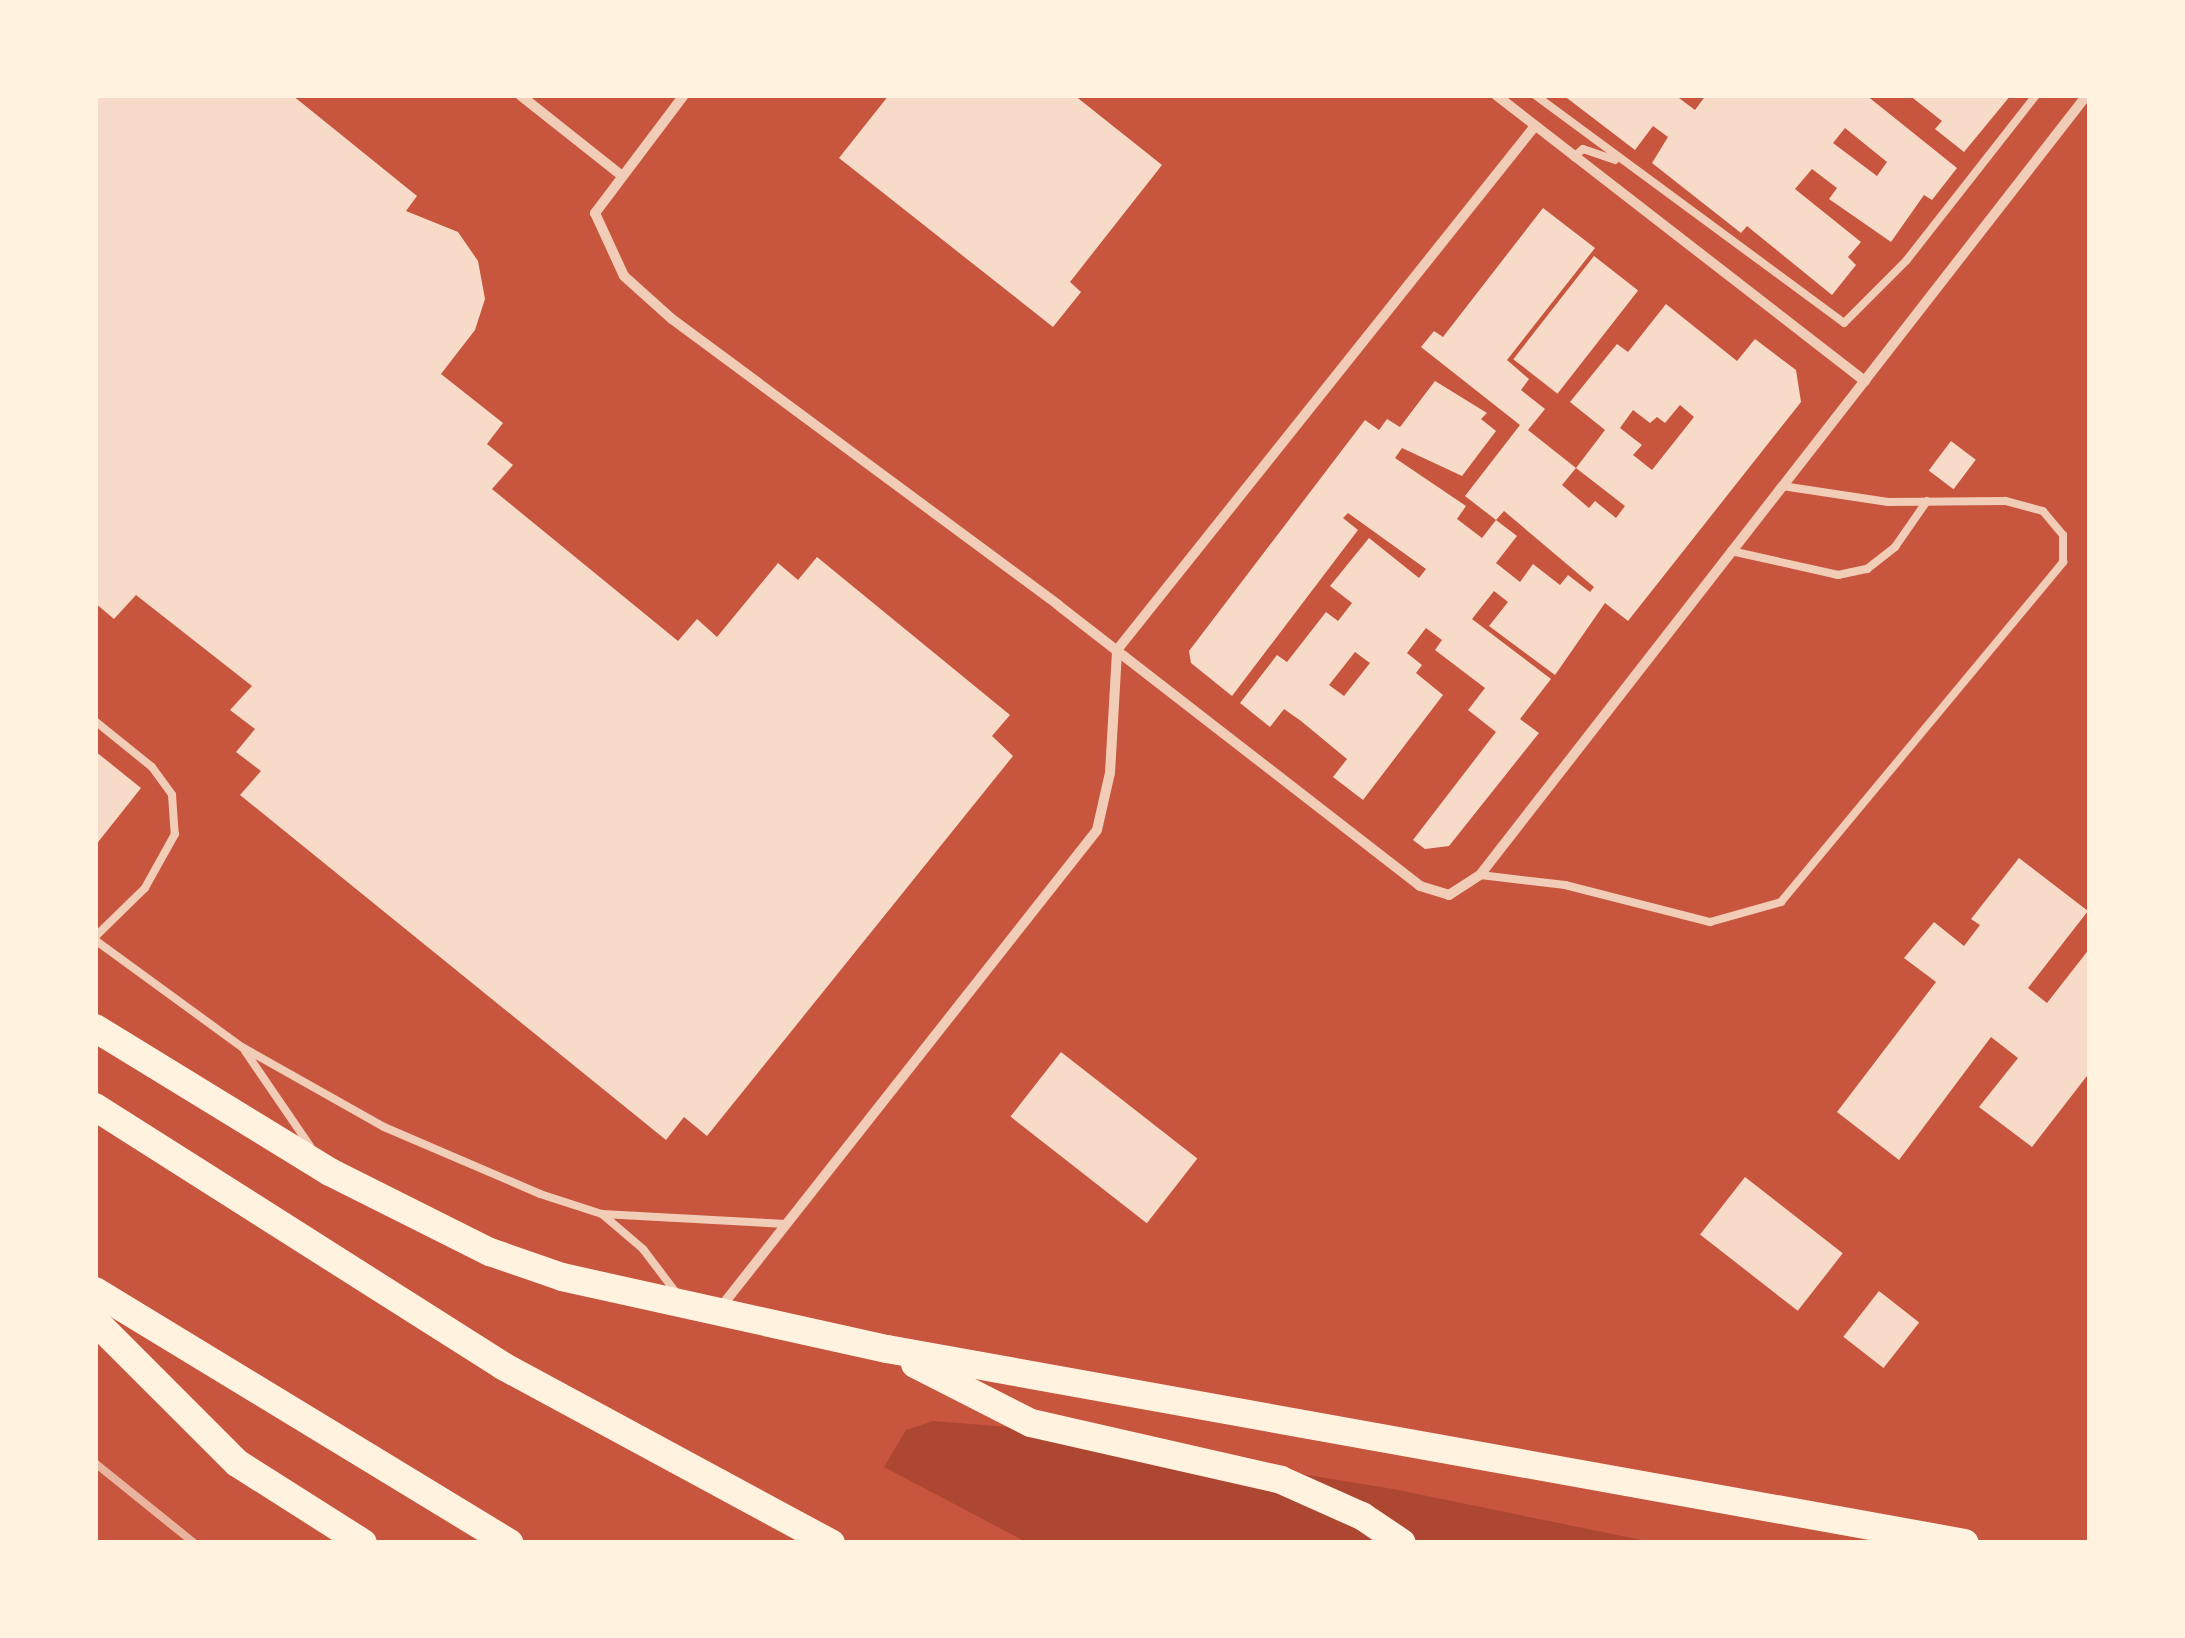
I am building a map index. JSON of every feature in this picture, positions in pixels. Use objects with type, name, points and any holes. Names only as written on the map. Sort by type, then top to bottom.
[{"type":"highway","points":[[95,1028],[330,1172],[490,1252],[562,1277],[887,1350],[1964,1543]]},
{"type":"highway","points":[[95,1107],[503,1366],[831,1543]]},
{"type":"highway","points":[[95,1291],[509,1543]]},
{"type":"highway","points":[[95,1321],[237,1463],[363,1543]]},
{"type":"highway","points":[[887,1350],[1031,1423],[1280,1480],[1362,1516],[1402,1543]]},
{"type":"street","points":[[520,95],[621,175]]},
{"type":"street","points":[[684,95],[595,212],[624,276],[672,318],[1117,650],[1420,886],[1449,895],[1480,875],[2087,95]]},
{"type":"street","points":[[1496,95],[1864,381]]},
{"type":"street","points":[[719,1311],[1097,830],[1110,773],[1117,650],[1535,126]]},
{"type":"lane","points":[[1535,95],[1844,324],[1906,261],[2036,95]]},
{"type":"lane","points":[[1574,157],[1583,149],[1624,164]]},
{"type":"lane","points":[[1480,875],[1565,885],[1710,922],[1781,902],[2063,562],[2063,534],[2043,511],[2004,501],[1927,501],[1782,486]]},
{"type":"lane","points":[[1732,551],[1838,575],[1867,568],[1895,546],[1927,501]]},
{"type":"lane","points":[[95,721],[152,767],[172,795],[174,834],[146,888],[95,938],[242,1047],[384,1127],[602,1214],[642,1248],[685,1304]]},
{"type":"lane","points":[[242,1047],[330,1172]]},
{"type":"lane","points":[[602,1214],[787,1224]]},
{"type":"shaded area","points":[[933,1421],[1021,1428],[1393,1489],[1656,1543],[1028,1543],[884,1467],[906,1430]]},
{"type":"building","points":[[95,95],[292,95],[417,196],[406,211],[458,232],[478,261],[485,299],[475,330],[441,374],[503,423],[487,444],[513,465],[492,489],[678,641],[697,619],[717,637],[778,563],[798,580],[817,557],[1010,715],[992,736],[1013,756],[707,1136],[684,1117],[666,1140],[240,795],[261,771],[236,752],[255,729],[230,710],[252,686],[136,595],[114,619],[95,603]]},
{"type":"building","points":[[889,95],[1074,95],[1162,165],[1070,282],[1081,292],[1053,327],[839,158]]},
{"type":"building","points":[[1563,95],[1675,95],[1695,110],[1706,95],[1866,95],[1957,168],[1932,200],[1924,195],[1891,242],[1829,199],[1837,188],[1812,169],[1795,189],[1861,242],[1848,257],[1856,265],[1832,295],[1747,226],[1741,233],[1652,163],[1668,137],[1653,126],[1635,150]],"holes":[[[1845,128],[1887,162],[1877,176],[1833,143]]]},
{"type":"building","points":[[1909,95],[2011,95],[1964,152],[1935,129],[1942,121]]},
{"type":"building","points":[[1543,208],[1595,248],[1507,360],[1529,379],[1521,390],[1545,409],[1528,430],[1576,468],[1605,430],[1570,402],[1617,344],[1628,352],[1666,304],[1737,361],[1755,339],[1796,370],[1801,402],[1628,621],[1605,603],[1555,675],[1489,626],[1508,602],[1494,591],[1472,619],[1551,679],[1520,719],[1539,733],[1449,846],[1425,849],[1413,840],[1496,732],[1468,710],[1485,688],[1435,650],[1442,640],[1426,628],[1407,653],[1422,665],[1416,673],[1443,695],[1363,800],[1333,777],[1347,759],[1301,721],[1284,709],[1270,727],[1240,703],[1277,655],[1287,662],[1326,612],[1338,621],[1352,603],[1330,586],[1369,538],[1419,578],[1426,569],[1348,513],[1343,518],[1358,530],[1232,696],[1191,663],[1189,651],[1365,420],[1379,430],[1387,419],[1400,427],[1435,381],[1487,413],[1481,419],[1496,431],[1462,476],[1402,448],[1395,458],[1466,506],[1457,519],[1482,538],[1496,520],[1465,496],[1520,425],[1421,347],[1434,331],[1443,337]],"holes":[[[1680,405],[1694,417],[1652,470],[1633,455],[1642,445],[1620,428],[1633,410],[1650,423],[1657,417],[1665,423]],[[1576,468],[1625,506],[1616,518],[1595,501],[1589,508],[1562,485]],[[1504,511],[1594,587],[1590,592],[1568,575],[1560,585],[1533,564],[1520,582],[1496,563],[1517,536],[1496,520]],[[1355,652],[1370,663],[1344,696],[1329,685]]]},
{"type":"building","points":[[1594,256],[1638,290],[1557,394],[1513,359]]},
{"type":"building","points":[[1951,441],[1976,460],[1953,489],[1929,471]]},
{"type":"building","points":[[95,751],[141,788],[95,846]]},
{"type":"building","points":[[2019,858],[2088,911],[2028,988],[2047,1003],[2090,948],[2090,1072],[2032,1147],[1979,1107],[2018,1058],[1991,1037],[1899,1160],[1837,1112],[1936,982],[1904,958],[1934,922],[1964,946],[1980,925],[1971,919]]},
{"type":"building","points":[[1061,1052],[1197,1159],[1147,1223],[1011,1117]]},
{"type":"building","points":[[1745,1177],[1843,1253],[1798,1311],[1700,1235]]},
{"type":"building","points":[[1879,1291],[1919,1322],[1883,1368],[1843,1337]]},
{"type":"railway","points":[[95,1463],[194,1543]]}]
